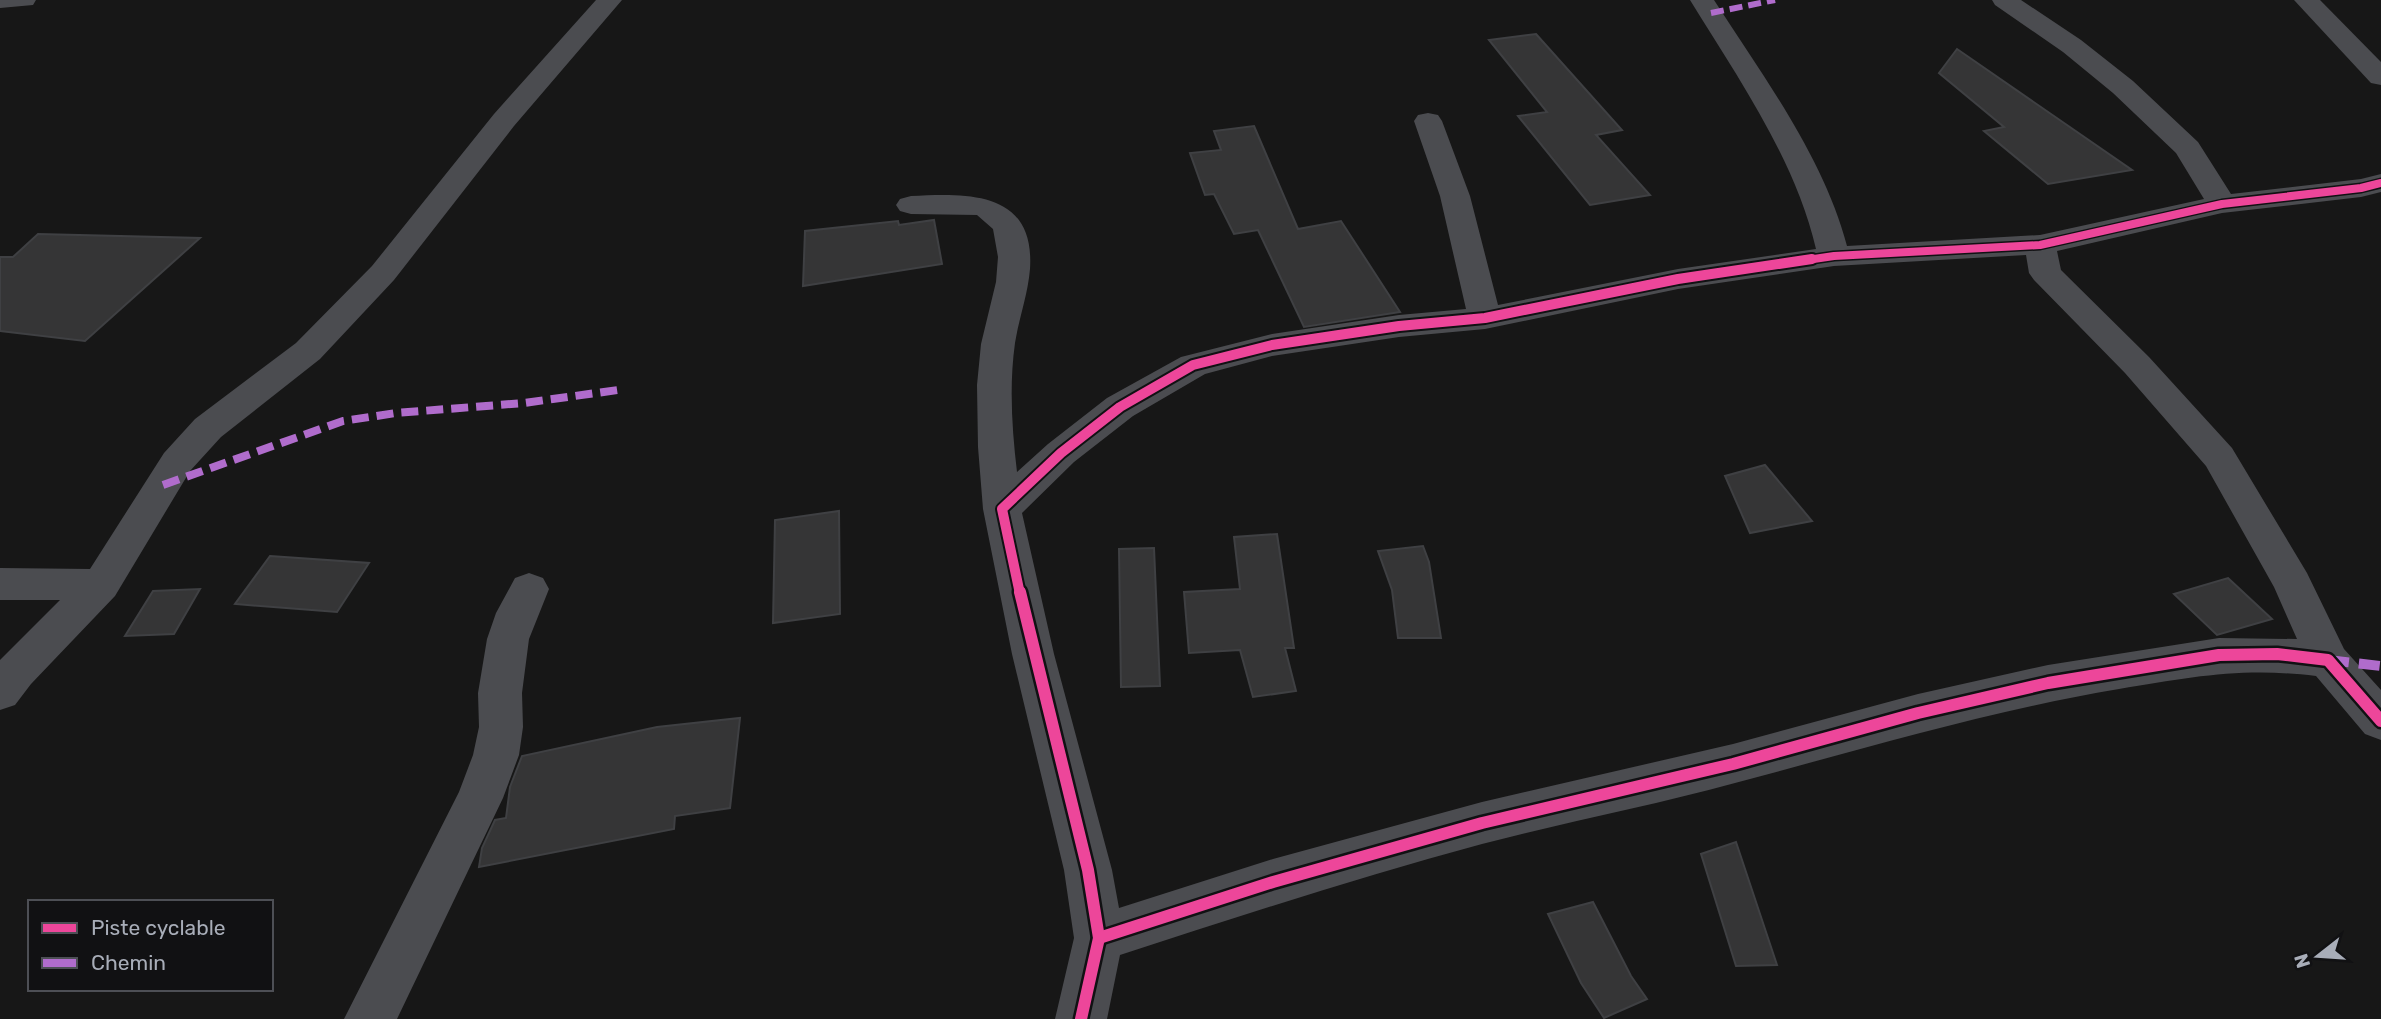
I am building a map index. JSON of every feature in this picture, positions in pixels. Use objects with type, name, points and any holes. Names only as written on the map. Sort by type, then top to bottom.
[{"type":"street","points":[[0,1],[24,0]]},
{"type":"street","points":[[0,692],[16,671],[101,585],[177,462],[208,428],[308,351],[383,273],[504,120],[610,0]]},
{"type":"street","points":[[1702,0],[1756,86],[1803,171],[1823,213],[1834,256]]},
{"type":"street","points":[[2004,0],[2072,46],[2123,87],[2188,148],[2222,204]]},
{"type":"street","points":[[2306,0],[2381,77]]},
{"type":"street","points":[[1428,121],[1455,196],[1485,318]]},
{"type":"street","points":[[1002,509],[1060,453],[1119,407],[1193,365],[1272,345],[1399,326],[1485,318],[1678,279],[1834,256],[2040,245],[2222,204],[2361,188],[2381,183]]},
{"type":"street","points":[[911,205],[943,204],[989,208],[1005,224],[1013,243],[1013,287],[998,343],[994,405],[1002,509],[1033,654],[1088,870],[1100,938],[1081,1019]]},
{"type":"street","points":[[2040,245],[2045,273],[2137,365],[2219,457],[2293,584],[2328,660],[2381,721]]},
{"type":"street","points":[[0,584],[101,585]]},
{"type":"street","points":[[370,1019],[480,798],[496,755],[501,727],[500,693],[508,639],[529,589]]},
{"type":"street","points":[[1100,938],[1273,882],[1482,822],[1733,764],[1918,713],[2022,689],[2219,655],[2277,654],[2328,660]]},
{"type":"building","points":[[1536,34],[1622,130],[1596,135],[1650,195],[1590,205],[1518,116],[1547,112],[1489,40]]},
{"type":"building","points":[[1957,49],[2132,170],[2048,184],[1984,131],[2004,127],[1939,73]]},
{"type":"building","points":[[1254,126],[1298,229],[1341,221],[1400,312],[1304,327],[1258,230],[1234,234],[1214,194],[1205,195],[1190,153],[1221,150],[1214,131]]},
{"type":"building","points":[[934,220],[942,264],[803,286],[805,231]]},
{"type":"building","points":[[38,234],[200,238],[85,341],[0,331],[0,257],[13,257]]},
{"type":"building","points":[[1765,465],[1812,521],[1750,533],[1725,476]]},
{"type":"building","points":[[839,511],[840,614],[773,623],[775,520]]},
{"type":"building","points":[[1277,534],[1294,648],[1285,648],[1296,691],[1253,697],[1240,650],[1189,653],[1184,592],[1240,589],[1234,537]]},
{"type":"building","points":[[1423,546],[1429,562],[1441,638],[1398,638],[1392,590],[1378,551]]},
{"type":"building","points":[[1154,548],[1160,686],[1121,687],[1119,549]]},
{"type":"building","points":[[270,556],[369,563],[337,612],[235,604]]},
{"type":"building","points":[[2228,578],[2272,619],[2217,635],[2174,594]]},
{"type":"building","points":[[200,589],[174,634],[125,636],[153,591]]},
{"type":"building","points":[[740,718],[730,808],[675,816],[674,829],[479,867],[482,848],[495,820],[506,818],[510,787],[522,756],[657,727]]},
{"type":"building","points":[[1736,842],[1777,965],[1736,966],[1701,854]]},
{"type":"building","points":[[1593,902],[1631,976],[1647,999],[1604,1018],[1581,983],[1548,914]]},
{"type":"marked path","points":[[1711,13],[1775,0]]},
{"type":"marked path","points":[[163,485],[343,421],[396,413],[524,403],[618,390]]},
{"type":"marked path","points":[[2328,660],[2381,666]]},
{"type":"cycle path","points":[[1081,1019],[1099,938],[1088,870],[1033,654],[1002,509],[1061,453],[1120,407],[1193,365],[1272,345],[1399,326],[1485,318],[1678,279],[1834,256],[2040,245],[2222,204],[2361,188],[2381,183]]},
{"type":"cycle path","points":[[1099,938],[1273,882],[1482,823],[1733,764],[1918,713],[2048,683],[2219,655],[2277,654],[2328,660],[2381,721]]}]
